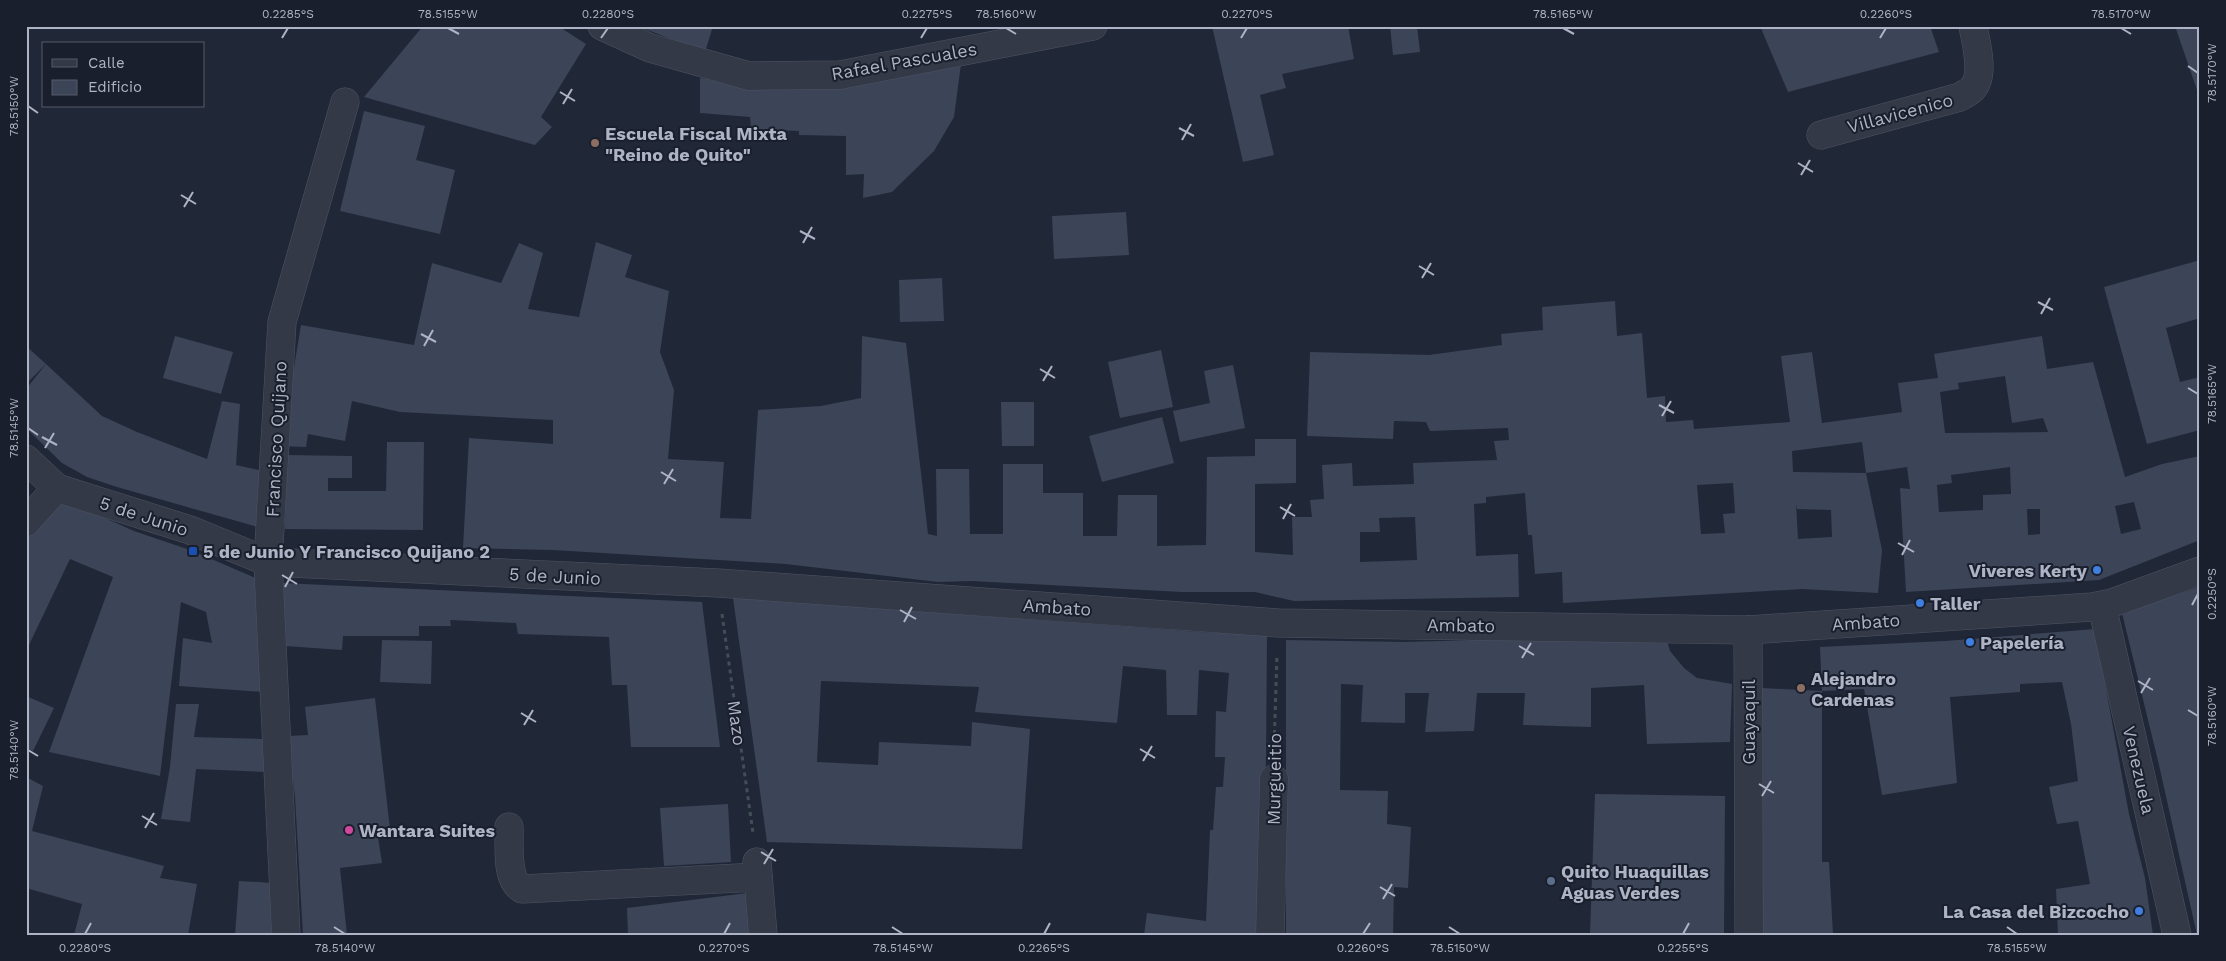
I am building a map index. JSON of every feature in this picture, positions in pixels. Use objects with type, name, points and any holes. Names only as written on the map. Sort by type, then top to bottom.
[{"type":"street","name":"Rafael Pascuales","points":[[602,26],[650,48],[749,76],[840,75],[1093,26]]},
{"type":"street","name":"Villavicenico","points":[[1821,135],[1960,97],[1974,88],[1978,65],[1974,26]]},
{"type":"street","name":"Francisco Quijano","points":[[286,935],[268,562],[282,322],[345,102]]},
{"type":"street","name":"5 de Junio","points":[[26,460],[57,488],[190,530],[268,562],[719,594]]},
{"type":"street","points":[[26,522],[57,488]]},
{"type":"street","name":"Ambato","points":[[719,594],[1278,623],[1748,630],[2102,606],[2200,570]]},
{"type":"street","name":"Venezuela","points":[[2102,606],[2177,935]]},
{"type":"street","name":"Guayaquil","points":[[1748,630],[1750,935]]},
{"type":"street","name":"Murgueitio","points":[[1270,935],[1274,779]]},
{"type":"street","points":[[509,827],[511,876],[517,886],[522,889],[756,860],[763,935]]},
{"type":"path","name":"Mazo","points":[[719,594],[756,860]]},
{"type":"path","name":"Murgueitio","points":[[1274,779],[1278,623]]},
{"type":"building","points":[[423,26],[558,26],[586,44],[541,117],[552,127],[535,145],[364,97]]},
{"type":"building","points":[[637,26],[713,26],[705,52]]},
{"type":"building","points":[[1212,26],[1348,26],[1354,59],[1282,74],[1286,88],[1260,95],[1274,155],[1243,162]]},
{"type":"building","points":[[1390,26],[1417,26],[1420,52],[1393,55]]},
{"type":"building","points":[[1760,26],[1930,26],[1939,52],[1788,92]]},
{"type":"building","points":[[2175,26],[2200,26],[2200,96],[2199,96]]},
{"type":"building","points":[[961,64],[954,117],[934,151],[892,192],[863,198],[864,174],[846,175],[846,136],[799,135],[799,131],[751,129],[750,117],[700,113],[700,78],[746,84]]},
{"type":"building","points":[[364,111],[425,126],[416,160],[455,170],[440,234],[340,211]]},
{"type":"building","points":[[1126,212],[1129,255],[1054,259],[1052,216]]},
{"type":"building","points":[[596,242],[632,255],[625,277],[669,291],[660,352],[674,390],[668,459],[724,462],[720,518],[751,519],[758,410],[821,406],[861,398],[862,336],[906,343],[928,534],[937,536],[936,469],[969,469],[970,534],[1003,534],[1003,464],[1043,464],[1043,493],[1083,493],[1083,536],[1117,536],[1118,495],[1157,495],[1157,546],[1206,545],[1207,457],[1255,456],[1255,439],[1296,439],[1296,483],[1255,484],[1255,552],[1293,555],[1292,517],[1312,517],[1310,500],[1324,499],[1322,465],[1352,463],[1353,486],[1414,484],[1413,463],[1497,460],[1494,441],[1509,440],[1508,428],[1430,431],[1426,422],[1394,421],[1393,439],[1307,436],[1310,352],[1429,355],[1502,345],[1501,334],[1543,330],[1542,307],[1615,301],[1617,336],[1642,333],[1647,398],[1665,396],[1666,422],[1693,420],[1694,429],[1790,422],[1781,356],[1812,352],[1822,423],[1902,412],[1898,383],[1938,378],[1934,354],[2042,336],[2047,369],[2093,362],[2125,477],[2162,464],[2200,456],[2200,540],[2099,580],[1906,592],[1900,488],[1910,489],[1907,467],[1866,473],[1882,550],[1878,593],[1802,589],[1563,603],[1562,572],[1535,574],[1532,535],[1528,535],[1525,493],[1486,497],[1486,503],[1474,504],[1476,556],[1518,554],[1519,597],[1294,601],[1255,592],[1182,592],[971,581],[938,582],[786,564],[553,550],[463,548],[469,438],[553,444],[553,420],[400,412],[352,401],[345,441],[308,434],[306,447],[281,446],[301,325],[414,345],[432,263],[501,283],[519,243],[543,253],[528,309],[579,317]],"holes":[[[2005,376],[2012,423],[2043,418],[2048,432],[1945,433],[1940,392],[1959,389],[1958,383]],[[1862,442],[1866,473],[1793,472],[1792,451]],[[2010,467],[2011,494],[1983,495],[1983,510],[1939,512],[1937,485],[1952,483],[1951,475]],[[1733,483],[1735,513],[1723,514],[1725,533],[1701,534],[1697,485]],[[2134,502],[2141,529],[2121,534],[2115,506]],[[1796,503],[1797,509],[1831,510],[1832,537],[1798,539]],[[2027,509],[2040,509],[2040,534],[2028,535]],[[1415,517],[1417,560],[1360,562],[1360,532],[1380,532],[1379,518]]]},
{"type":"building","points":[[2200,260],[2200,318],[2166,328],[2180,382],[2200,377],[2200,430],[2147,444],[2104,287]]},
{"type":"building","points":[[942,278],[944,321],[900,322],[899,280]]},
{"type":"building","points":[[175,336],[233,352],[221,394],[163,378]]},
{"type":"building","points":[[26,346],[46,364],[26,384]]},
{"type":"building","points":[[1161,350],[1173,407],[1120,418],[1108,362]]},
{"type":"building","points":[[46,364],[102,416],[137,432],[207,459],[222,401],[240,404],[236,465],[268,472],[261,528],[117,487],[87,477],[62,463],[26,428],[26,389]]},
{"type":"building","points":[[1233,365],[1245,428],[1180,442],[1173,411],[1210,403],[1204,371]]},
{"type":"building","points":[[1001,402],[1034,402],[1034,446],[1002,446]]},
{"type":"building","points":[[1162,417],[1174,463],[1102,482],[1089,436]]},
{"type":"building","points":[[387,442],[424,442],[423,530],[285,529],[286,455],[352,456],[352,478],[328,478],[328,491],[386,491]]},
{"type":"building","points":[[60,498],[134,531],[193,551],[258,579],[264,692],[179,686],[183,638],[212,643],[206,612],[181,602],[160,776],[49,752],[113,577],[70,559],[28,647],[26,646],[26,539]]},
{"type":"building","points":[[281,583],[702,602],[720,747],[631,747],[627,685],[612,685],[609,637],[518,634],[516,623],[450,620],[451,626],[419,626],[419,636],[343,636],[342,650],[285,646]]},
{"type":"building","points":[[2200,587],[2200,935],[2197,935],[2159,765],[2122,613]]},
{"type":"building","points":[[733,598],[1200,632],[1267,635],[1266,757],[1258,935],[1144,935],[1147,913],[1206,921],[1210,830],[1213,830],[1216,787],[1223,787],[1225,757],[1215,757],[1216,711],[1226,712],[1229,673],[1199,670],[1197,715],[1167,715],[1166,670],[1123,666],[1117,723],[975,712],[979,687],[821,681],[817,762],[878,765],[879,742],[971,746],[972,722],[1030,729],[1022,849],[767,842]]},
{"type":"building","points":[[2095,629],[2129,814],[2145,878],[2153,935],[2058,935],[2056,889],[2090,884],[2078,821],[2057,824],[2049,787],[2078,781],[2071,724],[2062,682],[2020,684],[2020,692],[1950,697],[1957,783],[1882,795],[1864,689],[1822,691],[1820,647],[1945,641]]},
{"type":"building","points":[[1515,639],[1667,641],[1670,651],[1684,668],[1697,678],[1732,684],[1730,742],[1647,744],[1644,685],[1591,688],[1591,727],[1523,725],[1525,693],[1477,693],[1474,731],[1425,732],[1429,693],[1405,693],[1405,723],[1361,722],[1363,685],[1341,684],[1340,790],[1388,791],[1387,824],[1411,827],[1408,888],[1394,887],[1393,935],[1286,935],[1286,640],[1405,642]]},
{"type":"building","points":[[382,640],[432,641],[431,684],[380,682]]},
{"type":"building","points":[[1762,688],[1822,691],[1822,862],[1829,862],[1833,935],[1757,935]]},
{"type":"building","points":[[26,696],[54,708],[33,751],[26,748]]},
{"type":"building","points":[[375,698],[390,829],[377,831],[382,863],[340,868],[347,935],[303,935],[295,797],[288,736],[308,735],[305,707]]},
{"type":"building","points":[[176,704],[199,704],[194,737],[264,739],[266,772],[196,769],[190,822],[161,819],[170,767]]},
{"type":"building","points":[[26,777],[43,786],[32,831],[164,866],[160,878],[197,884],[188,935],[74,935],[82,904],[26,888]]},
{"type":"building","points":[[1595,794],[1725,796],[1724,935],[1590,934]]},
{"type":"building","points":[[728,804],[731,862],[664,866],[660,808]]},
{"type":"building","points":[[239,881],[274,883],[275,935],[235,935]]},
{"type":"building","points":[[747,893],[750,935],[628,935],[627,908]]},
{"type":"place","name":"Escuela Fiscal Mixta \"Reino de Quito\"","points":[[595,143]]},
{"type":"place","name":"5 de Junio Y Francisco Quijano 2","points":[[193,551]]},
{"type":"place","name":"Viveres Kerty","points":[[2097,570]]},
{"type":"place","name":"Taller","points":[[1920,603]]},
{"type":"place","name":"Papelería","points":[[1970,642]]},
{"type":"place","name":"Alejandro Cardenas","points":[[1801,688]]},
{"type":"place","name":"Wantara Suites","points":[[349,830]]},
{"type":"place","name":"Quito Huaquillas Aguas Verdes","points":[[1551,881]]},
{"type":"place","name":"La Casa del Bizcocho","points":[[2139,911]]}]
